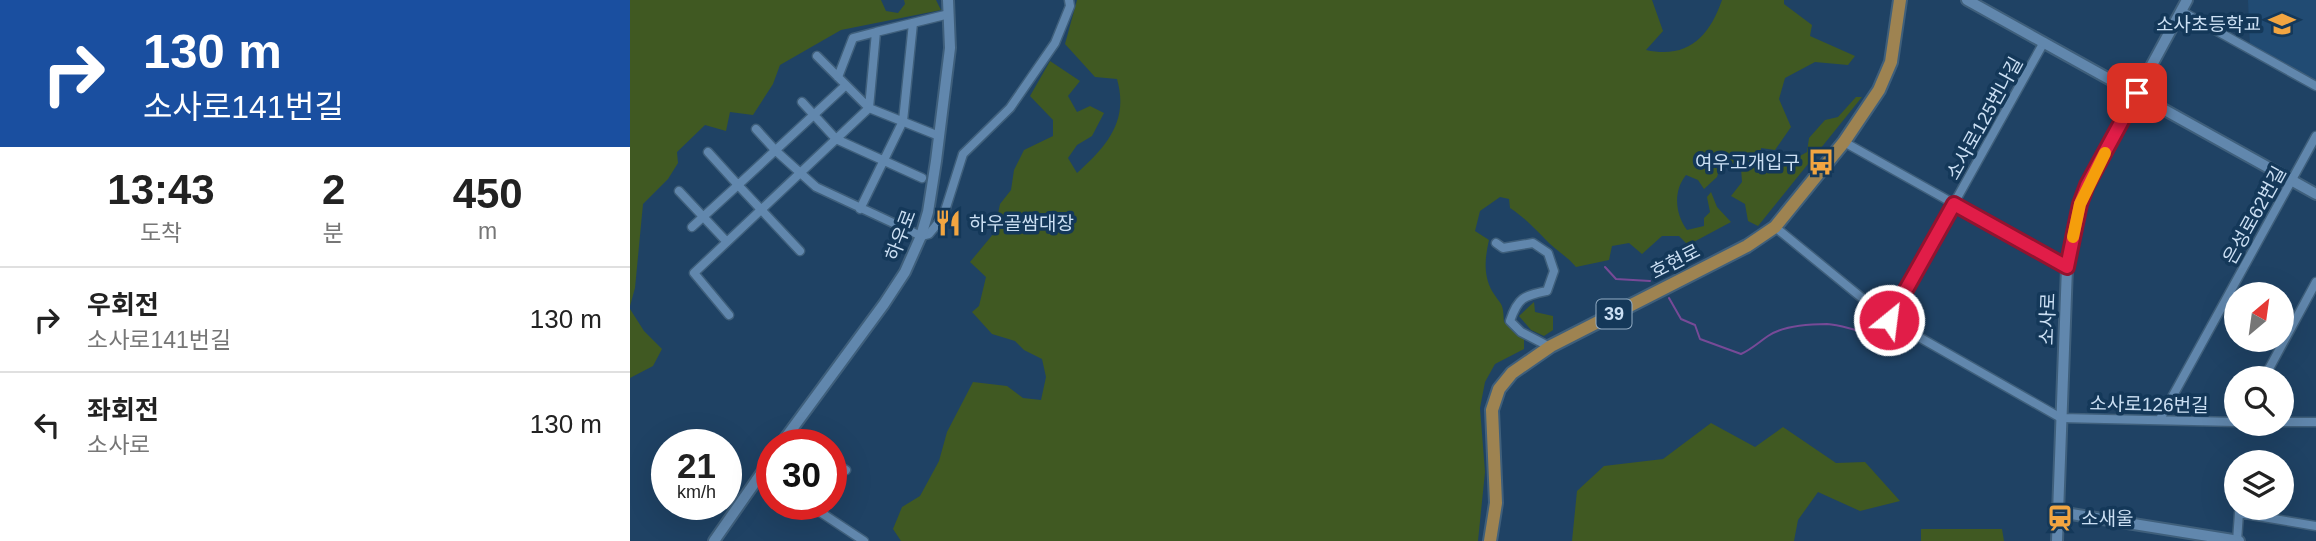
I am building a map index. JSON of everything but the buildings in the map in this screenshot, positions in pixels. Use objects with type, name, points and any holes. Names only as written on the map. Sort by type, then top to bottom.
[{"type":"main road","name":"호현로","points":[[1490,541],[1496,503],[1492,410],[1499,389],[1513,373],[1550,347],[1747,246],[1775,227],[1844,142],[1879,90],[1891,62],[1900,0]]},
{"type":"street","name":"하우로","points":[[792,429],[884,304],[905,272],[921,236],[928,212],[950,48],[948,0]]},
{"type":"street","points":[[756,129],[816,187],[921,236],[929,234],[943,218],[963,154],[1010,108],[1055,43],[1070,6],[1069,0]]},
{"type":"street","points":[[1968,0],[2316,194]]},
{"type":"street","name":"소사로","points":[[2057,541],[2067,267],[2080,204],[2087,185],[2187,0]]},
{"type":"street","points":[[2180,11],[2316,86]]},
{"type":"street","points":[[838,77],[853,38],[949,14]]},
{"type":"street","points":[[860,209],[903,121],[913,23]]},
{"type":"street","points":[[729,315],[694,273],[869,108],[876,32]]},
{"type":"street","name":"소사로125번나길","points":[[1889,320],[2045,42]]},
{"type":"street","points":[[817,56],[869,108],[939,136]]},
{"type":"street","points":[[692,227],[846,85]]},
{"type":"street","points":[[802,102],[836,139],[922,178]]},
{"type":"street","name":"은성로62번길","points":[[2160,419],[2316,136]]},
{"type":"street","points":[[1844,142],[2067,267]]},
{"type":"street","points":[[708,152],[800,251]]},
{"type":"street","points":[[679,191],[726,241]]},
{"type":"street","points":[[1775,227],[1889,320],[2062,418]]},
{"type":"street","points":[[1496,243],[1503,248],[1533,243],[1548,253],[1554,271],[1547,291],[1526,296],[1516,304],[1510,320],[1521,332],[1550,347]]},
{"type":"street","points":[[2270,366],[2316,282]]},
{"type":"street","name":"소사로126번길","points":[[2062,418],[2224,422]]},
{"type":"street","points":[[2294,422],[2316,422]]},
{"type":"street","points":[[715,541],[756,480]]},
{"type":"street","points":[[2059,512],[2238,541],[2239,513],[2316,526]]},
{"type":"street","points":[[832,520],[864,541]]},
{"type":"shaded area","name":"소사초등학교","points":[[2248,0],[2316,0],[2316,83],[2250,47]]},
{"type":"green space","points":[[630,0],[881,0],[886,11],[898,13],[905,4],[904,0],[936,0],[941,10],[841,30],[780,65],[773,84],[753,115],[730,112],[726,131],[705,125],[677,152],[678,163],[668,179],[643,204],[635,288],[630,306]]},
{"type":"green space","points":[[1077,0],[1652,0],[1663,31],[1646,50],[1661,52],[1685,48],[1695,42],[1711,25],[1722,0],[1784,0],[1784,4],[1812,25],[1810,36],[1855,56],[1848,65],[1815,62],[1785,78],[1779,99],[1791,127],[1775,150],[1761,148],[1760,164],[1773,171],[1807,152],[1809,138],[1825,120],[1838,117],[1856,97],[1862,97],[1758,226],[1748,221],[1745,204],[1731,196],[1742,182],[1741,168],[1721,164],[1717,177],[1704,189],[1698,180],[1686,175],[1677,195],[1678,210],[1687,230],[1704,226],[1704,218],[1710,212],[1707,197],[1711,192],[1717,207],[1731,222],[1688,245],[1679,236],[1662,236],[1642,254],[1629,243],[1612,246],[1609,260],[1576,267],[1510,208],[1509,199],[1500,197],[1480,211],[1475,231],[1489,240],[1487,279],[1501,305],[1504,322],[1524,339],[1524,349],[1495,364],[1485,382],[1480,408],[1485,472],[1478,541],[901,541],[893,529],[902,507],[920,496],[939,461],[947,432],[973,382],[1007,386],[1023,398],[1041,400],[1046,377],[1042,359],[1024,350],[1015,341],[992,334],[972,312],[979,306],[986,277],[970,262],[994,233],[1000,204],[1011,190],[1014,170],[1024,150],[1053,136],[1053,120],[1030,96],[1050,61],[1080,81],[1068,96],[1077,112],[1090,106],[1104,113],[1092,136],[1077,145],[1068,158],[1077,173],[1098,153],[1118,120],[1120,94],[1117,79],[1095,77],[1065,44]]},
{"type":"green space","points":[[1534,302],[1535,312],[1553,316],[1553,330],[1544,336],[1531,330],[1519,316]]},
{"type":"green space","points":[[630,309],[644,331],[662,349],[653,366],[630,378]]},
{"type":"green space","points":[[1711,423],[1755,447],[1783,427],[1836,463],[1865,462],[1900,501],[1860,511],[1818,492],[1798,520],[1794,541],[1572,541],[1577,491],[1604,466],[1663,459]]},
{"type":"green space","points":[[1921,529],[2002,529],[2004,541],[1921,541]]},
{"type":"waterway","points":[[1605,267],[1616,279],[1650,281]]},
{"type":"waterway","points":[[1669,298],[1681,319],[1695,325],[1700,339],[1741,354],[1768,336],[1797,326],[1827,324],[1881,332]]},
{"type":"slow traffic","points":[[2073,237],[2087,185],[2105,153]]},
{"type":"place","name":"소사초등학교","points":[[2282,24]]},
{"type":"place","name":"여우고개입구","points":[[1821,162]]},
{"type":"place","name":"하우골쌈대장","points":[[948,223]]},
{"type":"place","name":"소새울","points":[[2060,518]]},
{"type":"route","points":[[1889,320],[1954,204],[2067,267],[2080,204],[2087,185],[2137,93]]}]
